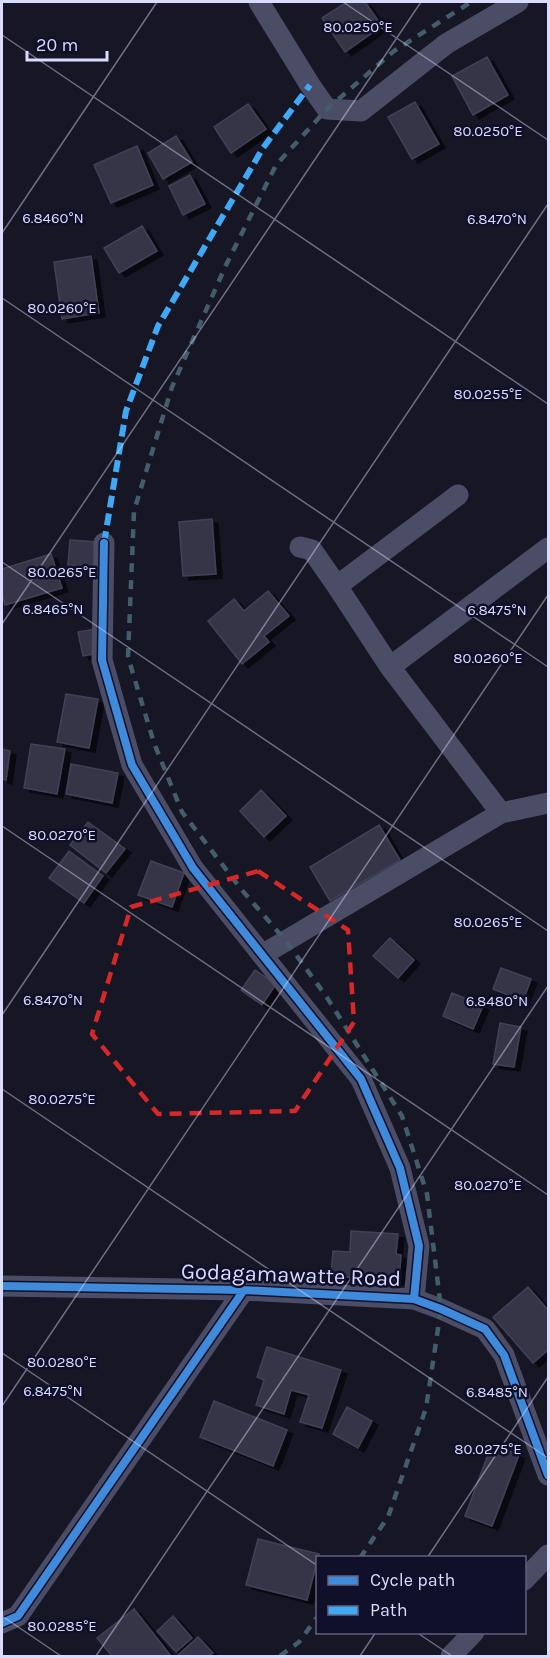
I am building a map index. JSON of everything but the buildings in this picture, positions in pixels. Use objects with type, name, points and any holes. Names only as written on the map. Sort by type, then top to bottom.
[{"type":"street","points":[[259,2],[327,109],[361,111],[446,44],[518,2]]},
{"type":"street","points":[[337,586],[458,495]]},
{"type":"street","points":[[104,543],[102,660],[132,765],[193,868],[361,1080],[400,1168],[419,1246],[414,1299]]},
{"type":"street","points":[[300,548],[312,550],[390,667],[501,813]]},
{"type":"street","points":[[390,667],[549,548]]},
{"type":"street","points":[[262,955],[501,813],[549,803]]},
{"type":"street","name":"Godagamawatte Road","points":[[2,1286],[244,1290],[414,1299],[484,1329],[491,1337],[504,1355],[549,1474]]},
{"type":"street","points":[[2,1623],[18,1616],[244,1290]]},
{"type":"street","points":[[526,1579],[549,1555]]},
{"type":"street","points":[[451,1656],[472,1634]]},
{"type":"highlighted area","points":[[258,871],[348,930],[354,1022],[295,1111],[158,1114],[92,1034],[131,907]]},
{"type":"railway","points":[[361,1556],[388,1517],[426,1408],[441,1309],[427,1194],[402,1116],[326,996],[286,941],[241,889],[182,812],[154,743],[128,657],[134,511],[172,387],[226,265],[276,165],[327,109],[394,51],[471,2]]},
{"type":"railway","points":[[280,1656],[299,1642],[316,1619]]},
{"type":"marked path","points":[[104,543],[126,411],[158,326],[263,148],[310,85]]},
{"type":"cycle path","points":[[104,543],[102,660],[132,765],[193,868],[361,1079],[400,1168],[419,1246],[414,1299]]},
{"type":"cycle path","points":[[2,1286],[244,1290],[414,1299],[485,1329],[504,1355],[548,1475]]},
{"type":"cycle path","points":[[2,1623],[18,1616],[244,1290]]}]
